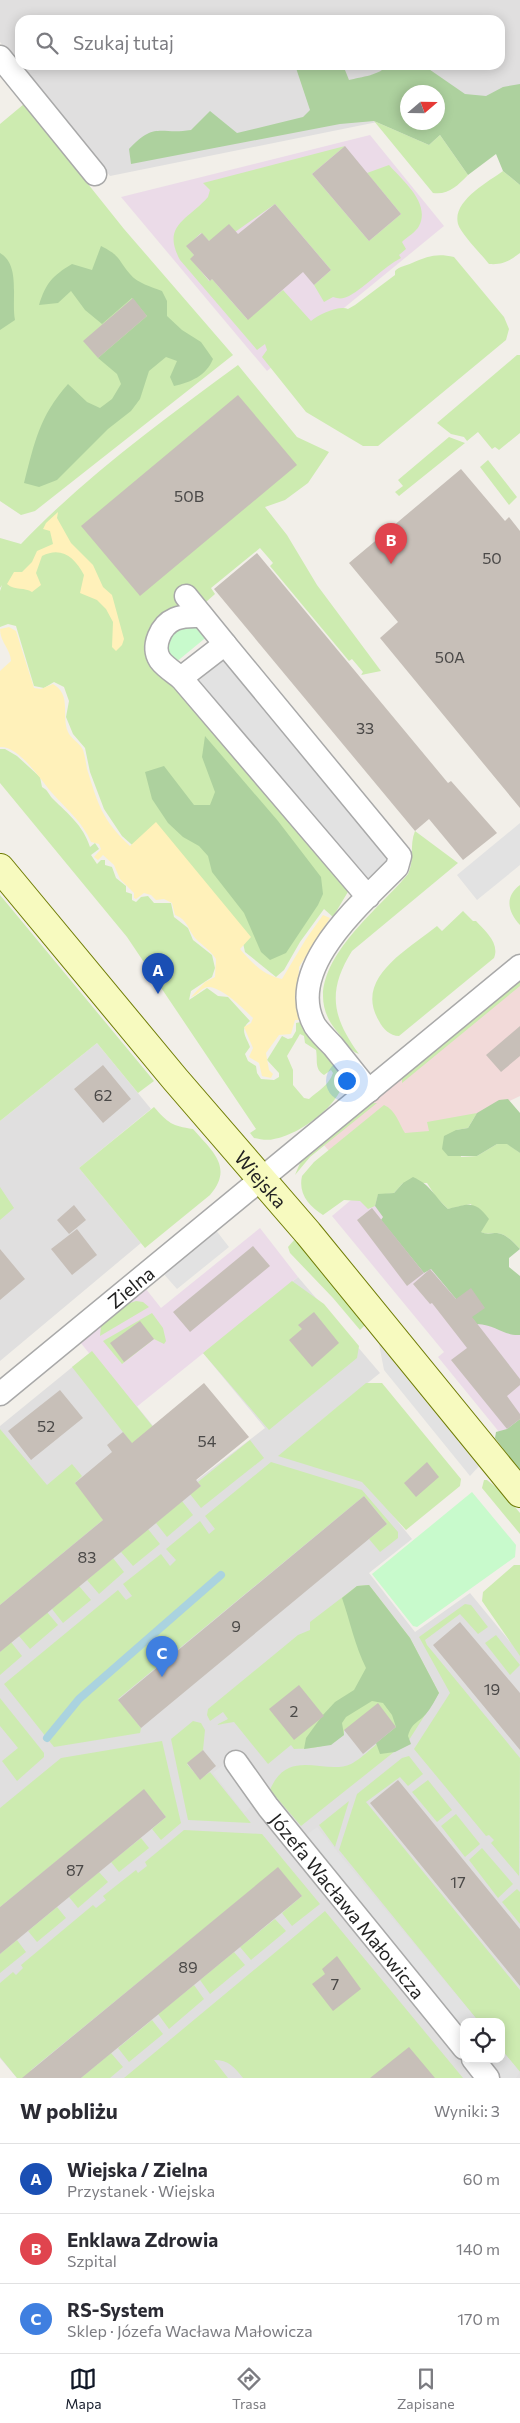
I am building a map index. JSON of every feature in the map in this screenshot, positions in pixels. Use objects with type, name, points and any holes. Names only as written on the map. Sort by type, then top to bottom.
[{"type":"street","points":[[0,57],[95,174]]},
{"type":"street","points":[[186,596],[400,856],[397,867],[324,948],[314,964],[309,984],[309,1007],[315,1026],[369,1091]]},
{"type":"street","points":[[202,616],[187,616],[172,620],[163,628],[157,639],[157,652],[160,660],[181,678],[368,897]]},
{"type":"street","points":[[181,678],[225,644]]},
{"type":"street","name":"Wiejska","points":[[0,868],[308,1233],[520,1493]]},
{"type":"street","name":"Zielna","points":[[0,1394],[260,1178],[520,966]]},
{"type":"street","name":"Józefa Wacława Małowicza","points":[[236,1762],[268,1807],[460,2043]]},
{"type":"street","points":[[476,2063],[488,2078]]},
{"type":"shaded area","points":[[0,0],[520,0],[520,94],[445,109],[445,85],[400,85],[400,117],[110,176],[23,70],[505,70],[505,15],[15,15],[15,60],[0,42]]},
{"type":"shaded area","points":[[370,135],[444,226],[267,371],[121,197]]},
{"type":"shaded area","points":[[226,658],[395,859],[367,882],[198,681]]},
{"type":"shaded area","points":[[520,823],[520,865],[477,900],[457,875]]},
{"type":"shaded area","points":[[520,972],[520,1096],[384,1161],[356,1182],[316,1136]]},
{"type":"shaded area","points":[[97,1043],[151,1109],[79,1168],[141,1243],[0,1361],[0,1121]]},
{"type":"shaded area","points":[[370,1184],[520,1329],[520,1425],[504,1438],[438,1357],[444,1352],[332,1216]]},
{"type":"shaded area","points":[[260,1228],[298,1277],[134,1409],[80,1342],[146,1289],[161,1308]]},
{"type":"shaded area","points":[[215,1229],[229,1247],[177,1289],[162,1272]]},
{"type":"shaded area","points":[[298,1277],[380,1373],[318,1423],[412,1539],[369,1573],[415,1632],[470,1593],[520,1654],[520,2078],[17,2078],[0,2058],[0,1426],[92,1351],[197,1480],[265,1428],[203,1353]]},
{"type":"shaded area","points":[[378,1339],[482,1463],[470,1476],[384,1370]]},
{"type":"shaded area","points":[[224,1764],[255,1803],[244,1813],[213,1773]]},
{"type":"shaded area","points":[[317,1827],[476,2018],[460,2018],[460,2027],[303,1838]]},
{"type":"shaded area","points":[[505,2054],[520,2072],[516,2078],[502,2078],[489,2063],[505,2063]]},
{"type":"green space","points":[[297,70],[345,70],[349,80],[365,77],[381,70],[430,70],[465,94],[486,96],[503,87],[520,84],[520,185],[503,171],[496,154],[468,175],[440,135],[429,145],[374,121],[340,124],[131,164],[129,149],[145,135],[158,131],[191,130],[210,111],[237,133],[303,117],[310,110]]},
{"type":"green space","points":[[24,104],[124,229],[233,355],[35,511],[21,515],[0,501],[0,124]]},
{"type":"green space","points":[[374,121],[429,145],[440,135],[468,175],[448,191],[433,193]]},
{"type":"green space","points":[[345,146],[312,174],[369,241],[401,214],[367,173],[389,165],[413,192],[421,209],[422,217],[419,226],[402,242],[406,249],[399,255],[401,258],[356,292],[345,298],[333,297],[324,302],[314,285],[331,270],[275,204],[235,232],[209,241],[201,233],[187,246],[194,255],[191,259],[209,281],[212,279],[247,319],[283,290],[311,321],[329,311],[339,308],[348,309],[355,305],[395,275],[395,271],[401,267],[433,256],[454,257],[504,317],[509,329],[506,340],[378,446],[363,446],[306,412],[262,357],[267,350],[265,344],[257,350],[180,260],[175,248],[174,239],[175,231],[179,224],[208,197],[210,190],[203,183]]},
{"type":"green space","points":[[503,171],[520,185],[520,253],[506,262],[489,264],[463,233],[458,224],[458,216],[460,208],[473,193]]},
{"type":"green space","points":[[101,246],[116,255],[130,274],[137,280],[162,291],[167,301],[167,316],[182,330],[201,342],[213,359],[202,374],[174,386],[170,377],[177,361],[166,357],[149,371],[140,399],[131,411],[108,429],[57,480],[39,487],[24,483],[39,430],[50,407],[58,396],[68,384],[87,402],[100,408],[112,399],[121,384],[117,374],[98,358],[147,316],[132,298],[102,324],[85,310],[71,291],[58,303],[39,305],[44,291],[51,281],[65,268],[72,264],[92,270]]},
{"type":"green space","points":[[0,253],[7,259],[13,274],[15,320],[0,330]]},
{"type":"green space","points":[[517,355],[520,355],[520,433],[499,450],[495,447],[492,449],[478,432],[467,441],[464,437],[451,434],[437,423]]},
{"type":"green space","points":[[238,365],[297,437],[329,452],[308,483],[285,500],[265,507],[287,535],[317,585],[381,671],[361,675],[363,672],[352,659],[349,661],[270,566],[273,563],[260,548],[211,588],[215,594],[206,602],[194,588],[184,596],[172,682],[349,890],[333,917],[324,909],[300,942],[284,970],[276,977],[245,952],[243,943],[122,836],[104,809],[90,772],[85,748],[73,734],[66,717],[69,701],[64,687],[54,682],[44,688],[34,686],[16,626],[8,624],[0,627],[0,591],[2,585],[0,588],[0,538],[21,544],[98,472],[153,428]]},
{"type":"green space","points":[[449,437],[465,443],[399,496],[395,492],[403,486],[398,480]]},
{"type":"green space","points":[[488,460],[517,497],[509,505],[480,467]]},
{"type":"green space","points":[[197,625],[209,635],[175,663],[165,651],[166,642],[178,627]]},
{"type":"green space","points":[[205,736],[278,821],[321,877],[323,894],[318,905],[286,953],[270,960],[261,952],[244,913],[212,872],[208,856],[199,846],[183,837],[168,823],[152,799],[145,772],[164,766],[194,805],[210,805],[215,792],[202,757]]},
{"type":"green space","points":[[0,749],[5,749],[17,756],[40,777],[42,787],[79,826],[90,847],[95,843],[99,849],[91,855],[97,864],[101,860],[105,860],[105,865],[112,867],[116,878],[126,886],[126,892],[132,894],[132,900],[136,902],[141,897],[148,896],[154,903],[171,903],[174,917],[188,928],[193,940],[212,955],[215,968],[212,977],[191,991],[189,1000],[207,988],[218,996],[228,997],[250,1021],[244,1030],[250,1047],[245,1054],[248,1061],[256,1066],[257,1073],[261,1079],[274,1080],[279,1077],[279,1073],[267,1060],[282,1036],[288,1039],[292,1038],[296,1031],[296,1023],[301,1022],[344,1077],[342,1087],[336,1098],[318,1117],[307,1125],[284,1136],[269,1140],[254,1138],[250,1133],[256,1129],[127,937],[0,783]],"holes":[[[300,1034],[304,1036],[305,1043],[316,1050],[318,1067],[321,1073],[324,1075],[331,1070],[333,1073],[326,1084],[309,1099],[304,1098],[293,1085],[293,1070],[287,1056]]]},
{"type":"green space","points":[[415,831],[458,863],[352,951],[344,965],[336,991],[338,1016],[350,1041],[359,1054],[349,1047],[335,1029],[324,1008],[324,987],[331,966],[343,946],[408,874]]},
{"type":"green space","points":[[520,885],[520,925],[509,905],[512,894]]},
{"type":"green space","points":[[0,895],[154,1081],[138,1093],[97,1043],[0,1121]]},
{"type":"green space","points":[[463,911],[473,921],[476,921],[491,938],[495,947],[494,958],[399,1036],[390,1033],[381,1024],[373,1006],[373,991],[379,978],[388,966],[412,944],[437,926],[442,931]]},
{"type":"green space","points":[[520,981],[520,986],[402,1083],[402,1078]]},
{"type":"green space","points":[[508,1099],[520,1113],[520,1153],[507,1144],[497,1144],[477,1156],[448,1156],[442,1149],[444,1136],[456,1130],[468,1128],[477,1113],[499,1100]]},
{"type":"green space","points":[[371,1103],[377,1103],[310,1157],[295,1175],[300,1163],[309,1154]]},
{"type":"green space","points":[[384,1105],[392,1110],[405,1133],[429,1131],[427,1122],[477,1113],[468,1128],[456,1130],[461,1157],[477,1156],[497,1144],[508,1144],[520,1153],[520,1249],[504,1235],[481,1232],[471,1204],[448,1209],[436,1197],[427,1183],[403,1183],[394,1193],[378,1195],[375,1206],[368,1209],[360,1201],[344,1200],[323,1215],[313,1208],[303,1194],[302,1176],[314,1162]]},
{"type":"green space","points":[[154,1107],[171,1123],[193,1129],[218,1160],[220,1176],[217,1185],[210,1195],[145,1248],[79,1168]]},
{"type":"green space","points":[[413,1177],[428,1187],[448,1209],[471,1205],[480,1209],[489,1219],[481,1232],[504,1235],[520,1249],[509,1258],[509,1267],[520,1276],[520,1335],[509,1334],[489,1326],[477,1324],[431,1269],[424,1273],[381,1220],[383,1217],[375,1206],[378,1194],[394,1193],[403,1183]]},
{"type":"green space","points":[[0,1187],[14,1208],[0,1220]]},
{"type":"green space","points":[[295,1239],[365,1325],[360,1330],[333,1298],[290,1253],[288,1247]]},
{"type":"green space","points":[[292,1281],[324,1304],[359,1346],[357,1358],[269,1430],[203,1353]]},
{"type":"green space","points":[[136,1301],[143,1302],[149,1307],[100,1336],[101,1326],[127,1304]]},
{"type":"green space","points":[[152,1313],[163,1328],[166,1341],[164,1344],[154,1339],[122,1364],[103,1341]]},
{"type":"green space","points":[[92,1351],[178,1458],[0,1605],[0,1429],[47,1485],[72,1464],[82,1476],[75,1483],[83,1493],[137,1450],[72,1367]]},
{"type":"green space","points":[[366,1383],[382,1383],[461,1479],[460,1486],[406,1530],[362,1482],[278,1456]]},
{"type":"green space","points":[[520,1419],[520,1471],[495,1438],[496,1432],[507,1429]]},
{"type":"green space","points":[[250,1440],[264,1458],[201,1508],[190,1494],[201,1486],[198,1482]]},
{"type":"green space","points":[[271,1462],[362,1490],[398,1532],[398,1538],[380,1552],[369,1539],[387,1524],[364,1496],[118,1699],[141,1728],[140,1733],[54,1747],[4,1684],[118,1590],[126,1600],[132,1596],[123,1584],[161,1554],[170,1566],[176,1560],[166,1549],[200,1521],[209,1534],[215,1529],[205,1516]]},
{"type":"green space","points":[[484,1480],[487,1480],[503,1493],[520,1513],[520,1534],[482,1488]]},
{"type":"green space","points":[[472,1492],[516,1545],[515,1557],[417,1627],[413,1626],[372,1574]]},
{"type":"green space","points":[[182,1501],[193,1515],[167,1537],[156,1523]]},
{"type":"green space","points":[[148,1529],[160,1544],[133,1566],[121,1552]]},
{"type":"green space","points":[[113,1558],[124,1572],[99,1594],[87,1580]]},
{"type":"green space","points":[[514,1565],[520,1565],[520,1656],[482,1601],[483,1592]]},
{"type":"green space","points":[[369,1585],[410,1638],[439,1693],[409,1740],[301,1826],[270,1790],[278,1777],[287,1769],[297,1766],[341,1767],[351,1764],[368,1752],[396,1727],[344,1730],[344,1735],[326,1745],[315,1748],[294,1749],[291,1745],[268,1764],[234,1722],[216,1725],[228,1719],[223,1712],[210,1721],[207,1715],[208,1709],[298,1635],[310,1630],[310,1622],[357,1586]]},
{"type":"green space","points":[[369,1585],[410,1638],[439,1693],[426,1714],[411,1728],[408,1736],[411,1744],[395,1752],[380,1754],[376,1743],[396,1727],[392,1715],[383,1703],[372,1701],[346,1717],[342,1723],[344,1735],[331,1745],[304,1749],[306,1738],[322,1716],[335,1702],[354,1690],[366,1668],[342,1598],[357,1586]]},
{"type":"green space","points":[[79,1586],[91,1600],[63,1623],[52,1609]]},
{"type":"green space","points":[[465,1604],[471,1605],[488,1627],[478,1634],[460,1614],[425,1640],[427,1645],[520,1758],[519,1876],[491,1843],[494,1840],[489,1835],[486,1836],[414,1749],[450,1693],[419,1637]]},
{"type":"green space","points":[[47,1612],[58,1625],[30,1649],[19,1636]]},
{"type":"green space","points":[[496,1635],[520,1665],[510,1675],[485,1643]]},
{"type":"green space","points":[[11,1642],[22,1656],[0,1675],[0,1652]]},
{"type":"green space","points":[[0,1698],[44,1753],[44,1757],[17,1781],[2,1761],[18,1748],[0,1726]]},
{"type":"green space","points":[[193,1721],[201,1723],[205,1730],[203,1750],[187,1764],[200,1779],[210,1772],[251,1823],[188,1820],[171,1739]]},
{"type":"green space","points":[[162,1741],[181,1823],[161,1840],[152,1829],[166,1817],[144,1790],[0,1907],[0,1808],[61,1758]]},
{"type":"green space","points":[[409,1756],[423,1774],[408,1786],[400,1777],[366,1802],[520,1990],[520,2072],[505,2054],[505,2018],[476,2018],[339,1850],[357,1794],[402,1758]]},
{"type":"green space","points":[[428,1780],[452,1810],[437,1822],[412,1792]]},
{"type":"green space","points":[[349,1801],[335,1847],[319,1825]]},
{"type":"green space","points":[[456,1814],[480,1844],[465,1857],[441,1826]]},
{"type":"green space","points":[[184,1830],[262,1834],[320,1904],[292,1926],[282,1913],[302,1896],[278,1868],[31,2070],[37,2078],[17,2078],[0,2057],[0,1983],[13,1972],[16,1975],[23,1968],[21,1965],[93,1905],[96,1908],[106,1900],[103,1896],[136,1870],[138,1873],[147,1866],[145,1862]]},
{"type":"green space","points":[[141,1838],[149,1848],[119,1872],[111,1862]]},
{"type":"green space","points":[[482,1848],[513,1884],[498,1898],[469,1860]]},
{"type":"green space","points":[[99,1872],[108,1882],[78,1908],[69,1897]]},
{"type":"green space","points":[[517,1889],[520,1892],[520,1924],[502,1902]]},
{"type":"green space","points":[[57,1907],[66,1918],[37,1942],[28,1931]]},
{"type":"green space","points":[[325,1911],[463,2078],[243,2078],[231,2065],[224,2061],[214,2060],[228,2078],[124,2078]]},
{"type":"green space","points":[[275,1919],[286,1931],[251,1960],[240,1947]]},
{"type":"green space","points":[[17,1940],[26,1952],[0,1973],[0,1954]]},
{"type":"green space","points":[[234,1952],[245,1965],[210,1994],[200,1980]]},
{"type":"green space","points":[[194,1985],[204,1999],[169,2029],[158,2014]]},
{"type":"green space","points":[[152,2020],[163,2034],[129,2062],[118,2048]]},
{"type":"green space","points":[[111,2053],[123,2067],[110,2078],[81,2078]]},
{"type":"sand","points":[[58,512],[57,518],[71,543],[93,565],[103,587],[112,595],[124,639],[122,645],[116,651],[112,647],[113,622],[106,609],[97,600],[80,593],[84,575],[76,563],[67,555],[56,552],[42,556],[36,573],[41,585],[32,592],[13,588],[7,584],[14,572],[22,572],[32,562],[37,551],[53,544],[50,531],[43,529],[46,523]]},
{"type":"sand","points":[[9,627],[16,631],[34,688],[41,689],[53,684],[62,694],[68,732],[83,750],[98,802],[113,828],[130,846],[156,822],[251,937],[240,949],[254,964],[269,975],[282,979],[323,915],[330,918],[299,967],[298,992],[304,1020],[295,1020],[291,1034],[279,1035],[266,1053],[269,1070],[273,1074],[271,1078],[262,1076],[259,1063],[249,1057],[253,1048],[244,1027],[251,1023],[253,1018],[232,998],[212,987],[207,987],[191,997],[205,982],[215,977],[216,959],[193,936],[183,920],[175,915],[172,903],[164,899],[156,900],[151,895],[144,893],[136,899],[134,898],[134,893],[120,879],[114,865],[103,855],[98,860],[94,857],[101,849],[99,844],[91,842],[79,822],[29,765],[15,752],[8,748],[0,747],[0,671],[11,661],[11,657],[0,634],[0,629]]},
{"type":"building","points":[[345,146],[401,214],[369,241],[312,174]]},
{"type":"building","points":[[275,204],[331,270],[314,285],[303,272],[248,320],[212,279],[210,281],[190,259],[194,255],[186,246],[202,233],[209,241],[229,224],[238,234]]},
{"type":"building","points":[[133,298],[147,316],[98,358],[83,341]]},
{"type":"building","points":[[238,395],[297,465],[140,596],[81,526]]},
{"type":"building","points":[[461,469],[505,521],[509,517],[520,531],[520,808],[380,638],[398,622],[349,563]]},
{"type":"building","points":[[257,553],[448,783],[451,781],[497,833],[463,860],[429,819],[415,831],[214,589]]},
{"type":"building","points":[[520,1026],[520,1056],[501,1072],[486,1055]]},
{"type":"building","points":[[103,1065],[131,1099],[103,1123],[74,1089]]},
{"type":"building","points":[[74,1205],[86,1220],[69,1234],[57,1220]]},
{"type":"building","points":[[372,1208],[424,1273],[407,1286],[357,1220]]},
{"type":"building","points":[[77,1229],[97,1255],[72,1275],[51,1249]]},
{"type":"building","points":[[253,1246],[270,1266],[190,1332],[173,1312]]},
{"type":"building","points":[[0,1249],[25,1279],[0,1300]]},
{"type":"building","points":[[430,1269],[456,1299],[471,1288],[485,1308],[472,1317],[520,1379],[520,1385],[507,1396],[520,1414],[520,1419],[507,1429],[451,1360],[467,1348],[432,1303],[430,1304],[413,1284]]},
{"type":"building","points":[[314,1312],[339,1343],[312,1367],[289,1340],[302,1329],[298,1325]]},
{"type":"building","points":[[140,1321],[154,1339],[124,1362],[110,1343]]},
{"type":"building","points":[[204,1383],[249,1437],[196,1480],[201,1486],[0,1652],[0,1605],[103,1520],[75,1483],[112,1452],[107,1445],[123,1432],[132,1443]]},
{"type":"building","points":[[60,1390],[83,1418],[31,1460],[8,1431]]},
{"type":"building","points":[[427,1462],[439,1477],[416,1497],[404,1483]]},
{"type":"building","points":[[364,1496],[387,1524],[141,1728],[118,1700]]},
{"type":"building","points":[[460,1622],[520,1693],[520,1750],[433,1645]]},
{"type":"building","points":[[299,1685],[324,1716],[294,1740],[269,1709]]},
{"type":"building","points":[[378,1703],[396,1727],[363,1754],[344,1730]]},
{"type":"building","points":[[203,1750],[216,1766],[200,1780],[187,1763]]},
{"type":"building","points":[[398,1780],[520,1929],[520,1986],[370,1803]]},
{"type":"building","points":[[144,1789],[166,1817],[0,1954],[0,1907]]},
{"type":"building","points":[[278,1867],[302,1896],[81,2078],[22,2078]]},
{"type":"building","points":[[337,1956],[361,1989],[333,2011],[312,1984],[325,1974],[322,1969]]},
{"type":"building","points":[[409,2047],[435,2078],[370,2078]]},
{"type":"waterway","points":[[47,1738],[79,1699],[221,1575]]},
{"type":"place","name":"Enklawa Zdrowia","points":[[391,564]]},
{"type":"place","name":"Wiejska / Zielna","points":[[158,994]]},
{"type":"place","name":"RS-System","points":[[162,1677]]}]
